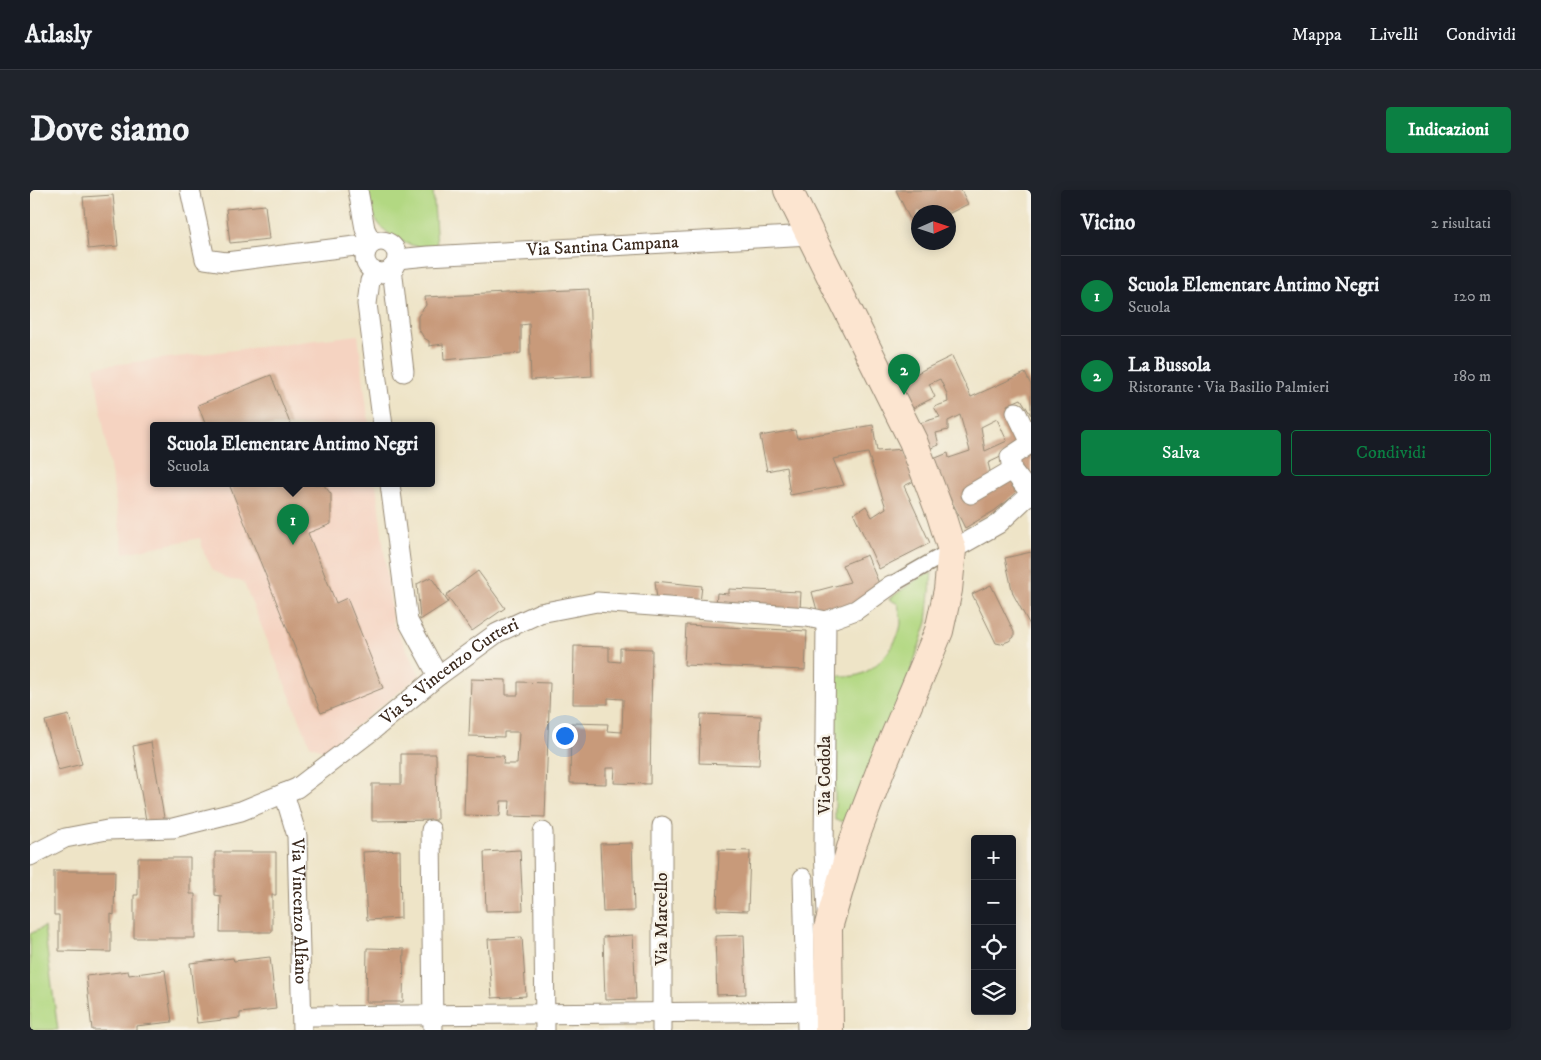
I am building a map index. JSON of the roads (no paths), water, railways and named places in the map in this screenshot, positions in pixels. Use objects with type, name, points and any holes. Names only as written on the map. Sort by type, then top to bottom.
[{"type":"main road","points":[[788,190],[913,441],[952,550],[948,590],[939,631],[881,769],[841,851],[828,928],[822,1017]]},
{"type":"street","points":[[190,190],[206,259],[226,262],[355,246],[369,248],[382,241],[392,245],[395,249],[389,267],[404,372]]},
{"type":"street","points":[[358,190],[369,248],[366,262],[372,270],[389,267]]},
{"type":"street","name":"Via Santina Campana","points":[[389,267],[428,256],[810,234]]},
{"type":"street","points":[[382,422],[367,304],[370,281],[389,267]]},
{"type":"street","points":[[891,585],[998,524],[1031,493],[1012,470],[1010,458],[1031,443],[1016,412]]},
{"type":"street","points":[[970,494],[1012,470]]},
{"type":"street","points":[[390,487],[408,621],[438,676]]},
{"type":"street","name":"Via S. Vincenzo Curteri","points":[[30,856],[66,838],[107,830],[173,828],[241,811],[297,788],[438,676],[497,634],[540,613],[597,602],[789,616],[826,621],[856,610],[891,585]]},
{"type":"street","name":"Via Codola","points":[[826,621],[824,826],[841,851]]},
{"type":"street","name":"Via Vincenzo Alfano","points":[[284,793],[297,836],[306,1023]]},
{"type":"street","name":"Via Marcello","points":[[662,826],[662,1021]]},
{"type":"street","points":[[824,826],[834,834],[841,851]]},
{"type":"street","points":[[431,830],[433,1022]]},
{"type":"street","points":[[543,832],[545,1022]]},
{"type":"street","points":[[803,878],[822,1017]]},
{"type":"street","points":[[306,1023],[662,1021],[822,1017]]},
{"type":"street","points":[[807,1030],[822,1017]]},
{"type":"place","name":"La Bussola","points":[[904,395]]},
{"type":"place","name":"Scuola Elementare Antimo Negri","points":[[293,545]]}]
